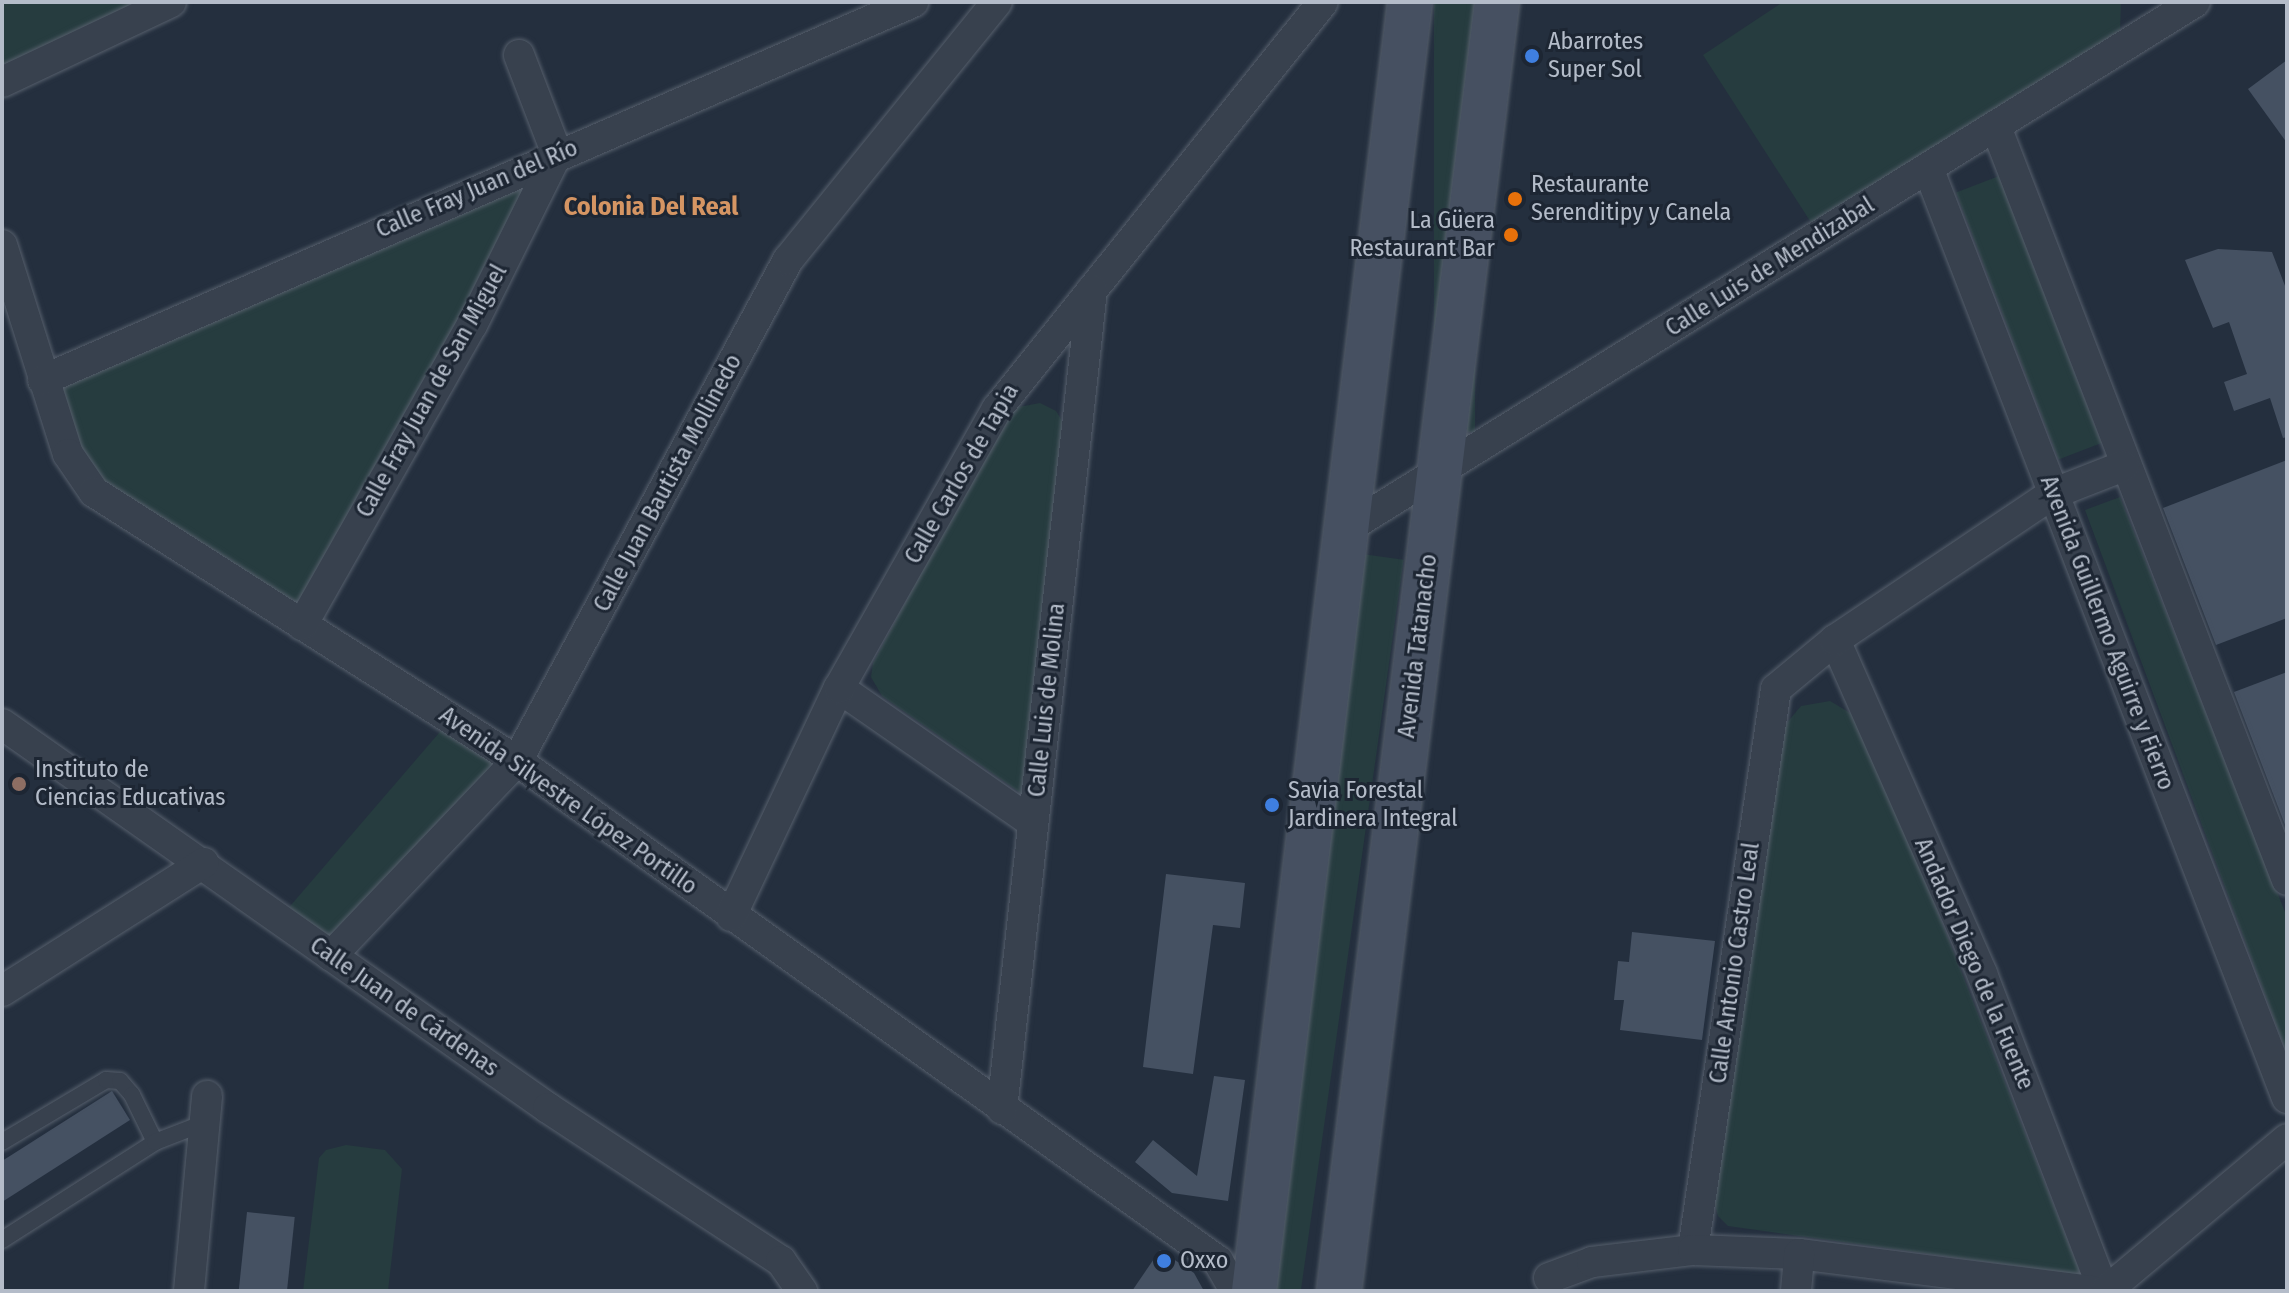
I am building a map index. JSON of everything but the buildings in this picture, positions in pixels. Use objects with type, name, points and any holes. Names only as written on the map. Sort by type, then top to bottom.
[{"type":"street","points":[[2,82],[171,2]]},
{"type":"street","name":"Calle Fray Juan del Río","points":[[43,380],[557,154],[913,2]]},
{"type":"street","name":"Calle Juan Bautista Mollinedo","points":[[331,956],[517,761],[788,260],[997,2]]},
{"type":"street","name":"Calle Carlos de Tapia","points":[[731,916],[839,688],[997,409],[1323,2]]},
{"type":"street","points":[[1254,1291],[1343,531],[1410,2]]},
{"type":"street","name":"Avenida Tatanacho","points":[[1339,1291],[1497,2]]},
{"type":"street","name":"Calle Luis de Mendizabal","points":[[1343,531],[1439,476],[2195,2]]},
{"type":"street","points":[[519,55],[557,154]]},
{"type":"street","points":[[1996,127],[2124,466],[2287,880]]},
{"type":"street","name":"Calle Fray Juan de San Miguel","points":[[302,625],[472,325],[557,154]]},
{"type":"street","name":"Avenida Guillermo Aguirre y Fierro","points":[[1928,168],[2287,1098]]},
{"type":"street","name":"Avenida Silvestre López Portillo","points":[[2,245],[68,454],[94,492],[517,761],[1218,1261],[1235,1291]]},
{"type":"street","name":"Calle Luis de Molina","points":[[1002,1109],[1092,290]]},
{"type":"street","name":"Calle Antonio Castro Leal","points":[[1693,1250],[1776,689],[1835,640],[2052,494],[2124,466]]},
{"type":"street","name":"Andador Diego de la Fuente","points":[[1835,640],[1982,974],[2105,1291]]},
{"type":"street","points":[[839,688],[1033,823]]},
{"type":"street","name":"Calle Juan de Cárdenas","points":[[2,724],[204,863],[548,1108],[781,1261],[802,1291]]},
{"type":"street","points":[[2,991],[204,863]]},
{"type":"street","points":[[189,1291],[205,1110]]},
{"type":"street","points":[[2105,1291],[2287,1139]]},
{"type":"street","points":[[1549,1278],[1592,1262],[1693,1250],[1799,1254],[2093,1291]]},
{"type":"street","points":[[1796,1291],[1799,1254]]},
{"type":"lane","points":[[2,1142],[106,1080],[120,1081],[132,1095],[155,1142]]},
{"type":"lane","points":[[2,1240],[205,1110]]},
{"type":"green space","points":[[2,2],[171,2],[2,82]]},
{"type":"green space","points":[[1434,2],[1475,2],[1475,432],[1434,432]]},
{"type":"green space","points":[[1783,2],[2121,2],[2120,33],[1812,224],[1703,55]]},
{"type":"green space","points":[[557,154],[302,625],[94,492],[43,380]]},
{"type":"green space","points":[[1999,176],[2101,443],[2059,459],[1956,192]]},
{"type":"green space","points":[[1040,403],[1056,411],[1067,429],[1029,799],[882,696],[871,677],[873,663],[998,428],[1014,408]]},
{"type":"green space","points":[[2120,497],[2287,917],[2287,1054],[2085,510]]},
{"type":"green space","points":[[1362,554],[1404,560],[1301,1291],[1259,1289]]},
{"type":"green space","points":[[1830,701],[1862,720],[2081,1275],[1728,1226],[1718,1216],[1714,1201],[1780,731],[1801,706]]},
{"type":"green space","points":[[451,719],[517,761],[331,956],[279,919]]},
{"type":"green space","points":[[346,1145],[385,1150],[402,1169],[388,1291],[303,1291],[319,1158],[326,1150]]},
{"type":"place","name":"Abarrotes Super Sol","points":[[1532,56]]},
{"type":"place","name":"Restaurante Serenditipy y Canela","points":[[1515,199]]},
{"type":"place","name":"La Güera Restaurant Bar","points":[[1511,235]]},
{"type":"place","name":"Instituto de Ciencias Educativas","points":[[19,784]]},
{"type":"place","name":"Savia Forestal Jardinera Integral","points":[[1272,805]]},
{"type":"place","name":"Oxxo","points":[[1164,1261]]},
{"type":"district","name":"Colonia Del Real","points":[[651,207]]}]
